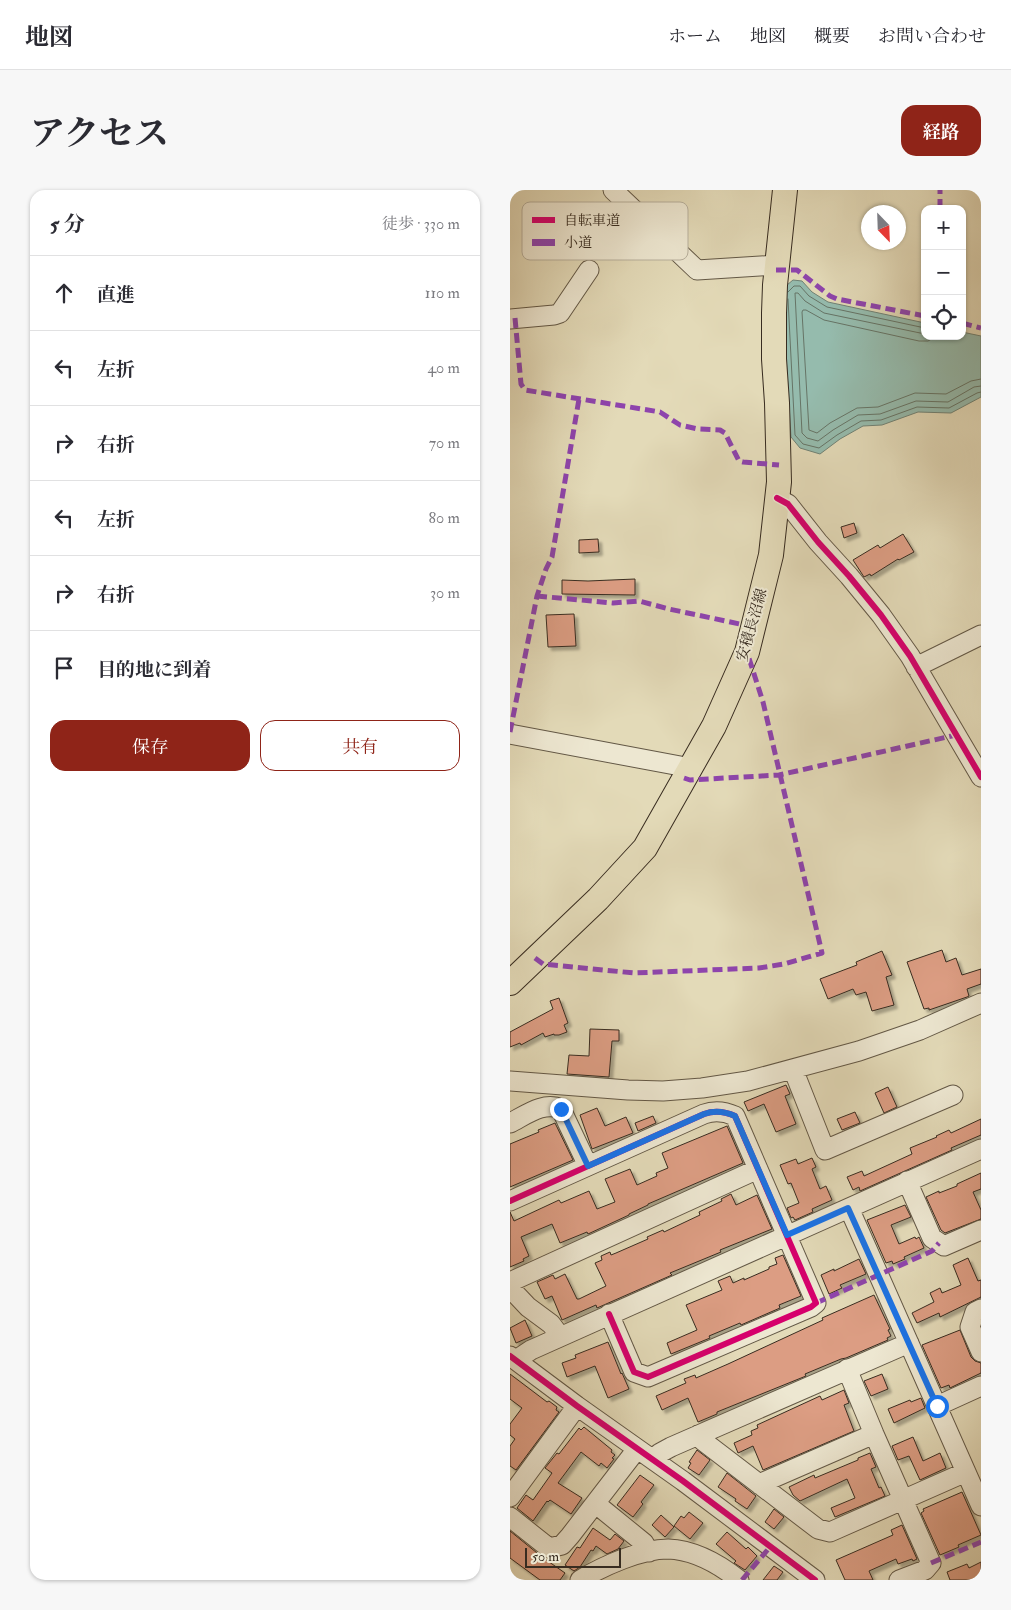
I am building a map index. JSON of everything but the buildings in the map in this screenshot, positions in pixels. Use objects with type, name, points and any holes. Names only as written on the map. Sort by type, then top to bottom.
[{"type":"main road","name":"安積長沼線","points":[[510,983],[598,899],[645,848],[714,726],[747,652],[771,555],[777,498],[779,462],[774,359],[774,313],[785,190]]},
{"type":"street","points":[[613,190],[625,202]]},
{"type":"street","points":[[686,260],[696,270],[777,265]]},
{"type":"street","points":[[510,319],[554,316],[560,313],[589,270]]},
{"type":"street","points":[[777,498],[788,504],[881,615],[916,668],[981,777]]},
{"type":"street","points":[[916,668],[981,634]]},
{"type":"street","points":[[510,734],[691,768]]},
{"type":"street","points":[[510,1081],[663,1091],[748,1082],[859,1051],[920,1030],[981,1003]]},
{"type":"street","points":[[793,1069],[825,1150],[953,1095]]},
{"type":"street","points":[[510,1123],[543,1107],[550,1106],[561,1109],[588,1166]]},
{"type":"street","points":[[510,1201],[704,1114],[716,1111],[735,1116],[816,1303],[811,1307],[648,1377],[634,1372],[609,1314]]},
{"type":"street","points":[[815,1580],[683,1481],[513,1358],[981,1149]]},
{"type":"street","points":[[510,1282],[758,1169]]},
{"type":"street","points":[[907,1181],[932,1238],[944,1246],[981,1230]]},
{"type":"street","points":[[848,1208],[981,1506]]},
{"type":"street","points":[[510,1288],[528,1307],[551,1324],[560,1336]]},
{"type":"street","points":[[981,1309],[975,1312],[970,1327],[981,1352]]},
{"type":"street","points":[[510,1517],[548,1548],[562,1545],[596,1504],[645,1454],[666,1450],[908,1343]]},
{"type":"street","points":[[847,1369],[931,1563],[925,1570],[899,1580]]},
{"type":"street","points":[[937,1406],[981,1386]]},
{"type":"street","points":[[510,1497],[577,1406]]},
{"type":"street","points":[[760,1485],[874,1434]]},
{"type":"street","points":[[698,1435],[703,1441],[818,1530],[830,1532],[966,1472]]},
{"type":"street","points":[[596,1504],[644,1543],[649,1552]]},
{"type":"street","points":[[580,1580],[594,1571],[618,1561],[649,1552],[669,1549],[709,1560],[739,1580]]},
{"type":"water","points":[[793,280],[802,281],[812,292],[828,302],[921,322],[921,340],[966,340],[966,333],[981,336],[981,397],[951,413],[918,412],[882,425],[863,426],[840,439],[820,454],[800,448],[791,437],[782,291]]},
{"type":"marked path","points":[[940,190],[940,205]]},
{"type":"marked path","points":[[776,270],[797,270],[830,296],[837,299],[921,315]]},
{"type":"marked path","points":[[515,318],[521,384],[525,390],[660,412],[680,425],[698,429],[720,430],[725,433],[739,461],[779,465]]},
{"type":"marked path","points":[[966,324],[981,328]]},
{"type":"marked path","points":[[510,732],[537,596],[552,557],[579,399]]},
{"type":"marked path","points":[[537,596],[613,603],[639,601],[754,627]]},
{"type":"marked path","points":[[535,958],[543,964],[634,973],[759,968],[784,964],[822,953],[763,702],[747,652]]},
{"type":"marked path","points":[[684,778],[690,780],[779,775],[956,735]]},
{"type":"marked path","points":[[816,1303],[932,1251],[939,1243]]},
{"type":"marked path","points":[[931,1563],[981,1542]]},
{"type":"marked path","points":[[742,1580],[770,1547]]},
{"type":"cycle path","points":[[777,498],[788,504],[881,615],[910,656],[981,777]]},
{"type":"cycle path","points":[[510,1201],[704,1114],[720,1112],[735,1116],[816,1303],[811,1307],[648,1377],[634,1372],[609,1314]]},
{"type":"cycle path","points":[[510,1356],[683,1481],[815,1580]]},
{"type":"route","points":[[561,1109],[588,1166],[708,1112],[722,1111],[735,1116],[787,1235],[848,1208],[937,1406]]}]
